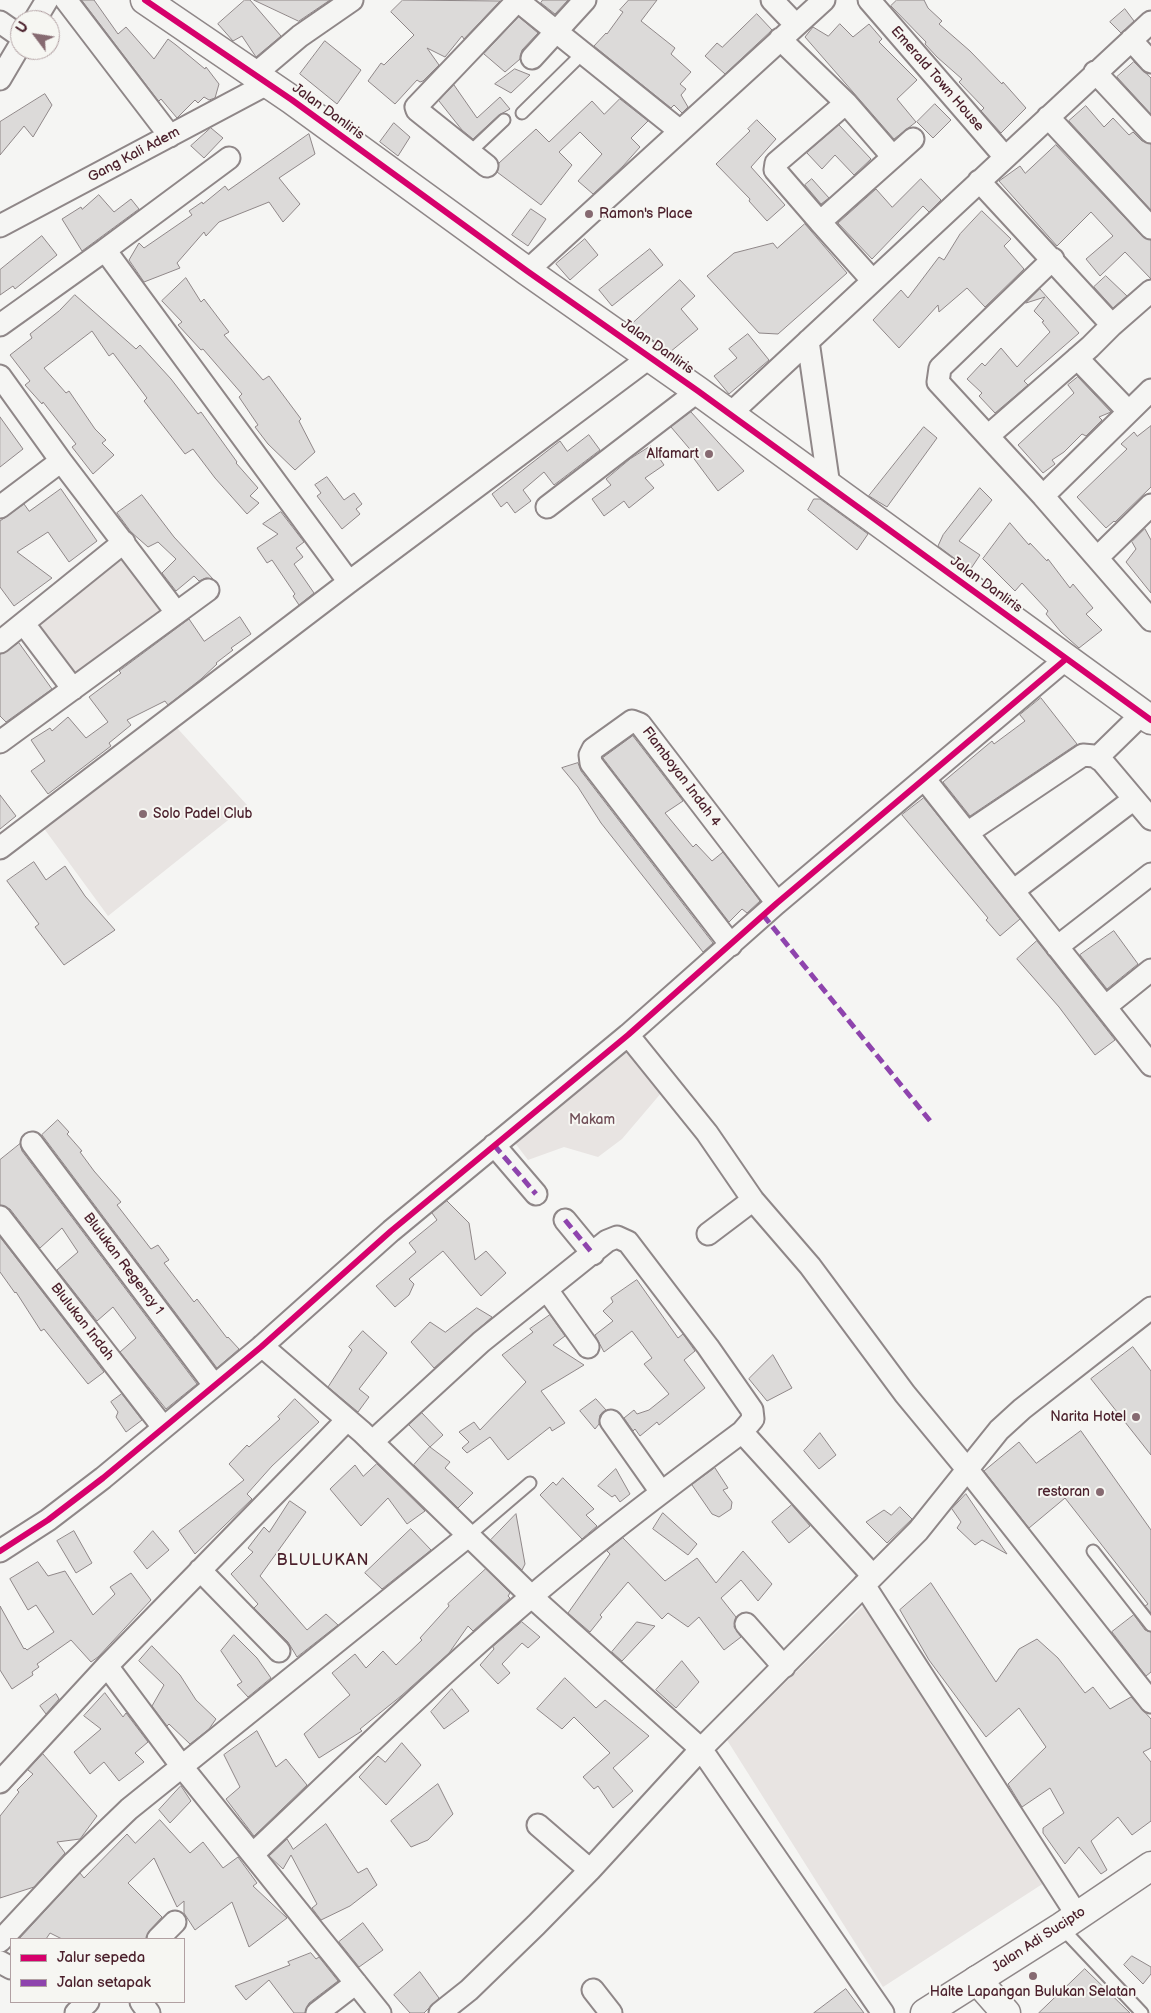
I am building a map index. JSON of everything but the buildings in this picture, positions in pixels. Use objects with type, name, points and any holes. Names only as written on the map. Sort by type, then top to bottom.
[{"type":"main road","name":"Jalan Danliris","points":[[146,0],[261,79],[527,271],[698,391],[1147,717]]},
{"type":"main road","name":"Jalan Adi Sucipto","points":[[925,2013],[1151,1866]]},
{"type":"main road","points":[[977,1980],[1006,2013]]},
{"type":"street","points":[[66,0],[170,136]]},
{"type":"street","name":"Gang Kali Adem","points":[[0,226],[170,136],[261,79],[300,36],[352,0]]},
{"type":"street","points":[[487,166],[417,110],[416,107],[517,0],[680,131]]},
{"type":"street","points":[[532,58],[585,0]]},
{"type":"street","points":[[772,0],[796,25]]},
{"type":"street","points":[[527,271],[824,0]]},
{"type":"street","name":"Emerald Town House","points":[[869,0],[1004,157]]},
{"type":"street","points":[[730,414],[1095,72],[1151,22]]},
{"type":"street","points":[[780,39],[846,103],[893,157]]},
{"type":"street","points":[[1131,40],[1151,62]]},
{"type":"street","points":[[0,79],[11,60]]},
{"type":"street","points":[[1095,72],[1151,132]]},
{"type":"street","points":[[846,103],[776,163],[775,170],[872,280]]},
{"type":"street","points":[[1048,117],[1151,228]]},
{"type":"street","points":[[820,222],[913,140]]},
{"type":"street","points":[[0,325],[229,158]]},
{"type":"street","points":[[979,181],[1054,259],[1112,325]]},
{"type":"street","points":[[105,250],[349,582]]},
{"type":"street","points":[[1054,259],[938,372],[938,382],[1150,615]]},
{"type":"street","points":[[988,436],[1151,291]]},
{"type":"street","points":[[808,341],[829,486]]},
{"type":"street","points":[[0,848],[349,582],[650,357]]},
{"type":"street","points":[[1077,358],[1128,411]]},
{"type":"street","points":[[0,376],[61,461],[176,612]]},
{"type":"street","points":[[1043,496],[1151,390]]},
{"type":"street","points":[[547,506],[698,391]]},
{"type":"street","points":[[0,507],[61,461]]},
{"type":"street","points":[[1097,558],[1151,505]]},
{"type":"street","points":[[0,642],[124,542]]},
{"type":"street","points":[[0,742],[208,590]]},
{"type":"street","points":[[24,624],[73,689]]},
{"type":"street","points":[[0,1551],[48,1520],[103,1478],[262,1346],[391,1231],[628,1035],[776,903],[1066,659]]},
{"type":"street","points":[[1098,757],[1147,717]]},
{"type":"street","name":"Flamboyan Indah 4","points":[[731,945],[591,763],[590,756],[593,749],[632,721],[640,724],[776,903]]},
{"type":"street","points":[[967,833],[1083,755],[1098,757],[1151,819]]},
{"type":"street","points":[[930,786],[1105,1007],[1147,1052]]},
{"type":"street","points":[[1013,891],[1134,799]]},
{"type":"street","points":[[1057,947],[1151,874]]},
{"type":"street","points":[[1105,1007],[1151,970]]},
{"type":"street","points":[[628,1035],[707,1133],[753,1200],[810,1266],[905,1394],[967,1469],[1151,1702]]},
{"type":"street","name":"Blulukan Regency 1","points":[[32,1143],[214,1385]]},
{"type":"street","points":[[494,1144],[536,1194]]},
{"type":"street","points":[[708,1234],[753,1200]]},
{"type":"street","name":"Blulukan Indah","points":[[0,1217],[163,1427]]},
{"type":"street","points":[[565,1220],[593,1254]]},
{"type":"street","points":[[253,1854],[391,1722],[532,1597],[662,1492],[742,1432],[753,1419],[752,1410],[708,1347],[628,1242],[619,1237],[613,1237],[481,1342],[372,1442]]},
{"type":"street","points":[[547,1290],[588,1347]]},
{"type":"street","points":[[454,2009],[590,1870],[701,1749],[918,1531],[999,1430],[1022,1409],[1151,1308]]},
{"type":"street","points":[[262,1346],[372,1442],[532,1597],[701,1749],[883,2013]]},
{"type":"street","points":[[3,1774],[347,1420]]},
{"type":"street","points":[[610,1420],[662,1492]]},
{"type":"street","points":[[742,1432],[868,1581],[1069,1921]]},
{"type":"street","points":[[0,1941],[73,1863],[129,1809],[183,1768],[468,1536]]},
{"type":"street","points":[[200,1570],[279,1651]]},
{"type":"street","points":[[746,1624],[784,1667]]},
{"type":"street","points":[[107,1666],[183,1768],[380,2013]]},
{"type":"street","points":[[538,1825],[590,1870]]},
{"type":"street","points":[[159,1938],[175,1922]]},
{"type":"street","points":[[317,2013],[356,1983]]},
{"type":"lane","points":[[522,113],[582,53]]},
{"type":"lane","points":[[470,152],[504,120]]},
{"type":"lane","points":[[468,1536],[530,1483]]},
{"type":"lane","points":[[1093,1551],[1151,1625]]},
{"type":"lane","points":[[1069,1921],[1142,2013]]},
{"type":"green space","points":[[121,550],[169,611],[74,682],[31,625]]},
{"type":"green space","name":"Solo Padel Club","points":[[169,719],[247,805],[108,916],[40,823]]},
{"type":"green space","name":"Makam","points":[[629,1049],[662,1092],[622,1139],[598,1157],[564,1147],[528,1160],[515,1143],[621,1050]]},
{"type":"green space","points":[[864,1605],[1044,1883],[883,1987],[727,1740]]},
{"type":"marked path","points":[[763,915],[931,1122]]},
{"type":"marked path","points":[[494,1145],[536,1194]]},
{"type":"marked path","points":[[565,1220],[593,1254]]},
{"type":"cycle path","points":[[145,0],[292,100],[527,271],[698,391],[1151,720]]},
{"type":"cycle path","points":[[0,1551],[48,1520],[103,1478],[261,1347],[391,1231],[628,1035],[777,903],[1066,659]]},
{"type":"place","name":"Ramon's Place","points":[[589,214]]},
{"type":"place","name":"Alfamart","points":[[709,454]]},
{"type":"place","name":"Solo Padel Club","points":[[143,814]]},
{"type":"place","name":"Narita Hotel","points":[[1136,1417]]},
{"type":"place","name":"restoran","points":[[1100,1492]]},
{"type":"place","name":"Halte Lapangan Bulukan Selatan","points":[[1033,1976]]},
{"type":"district","name":"BLULUKAN","points":[[323,1561]]}]
